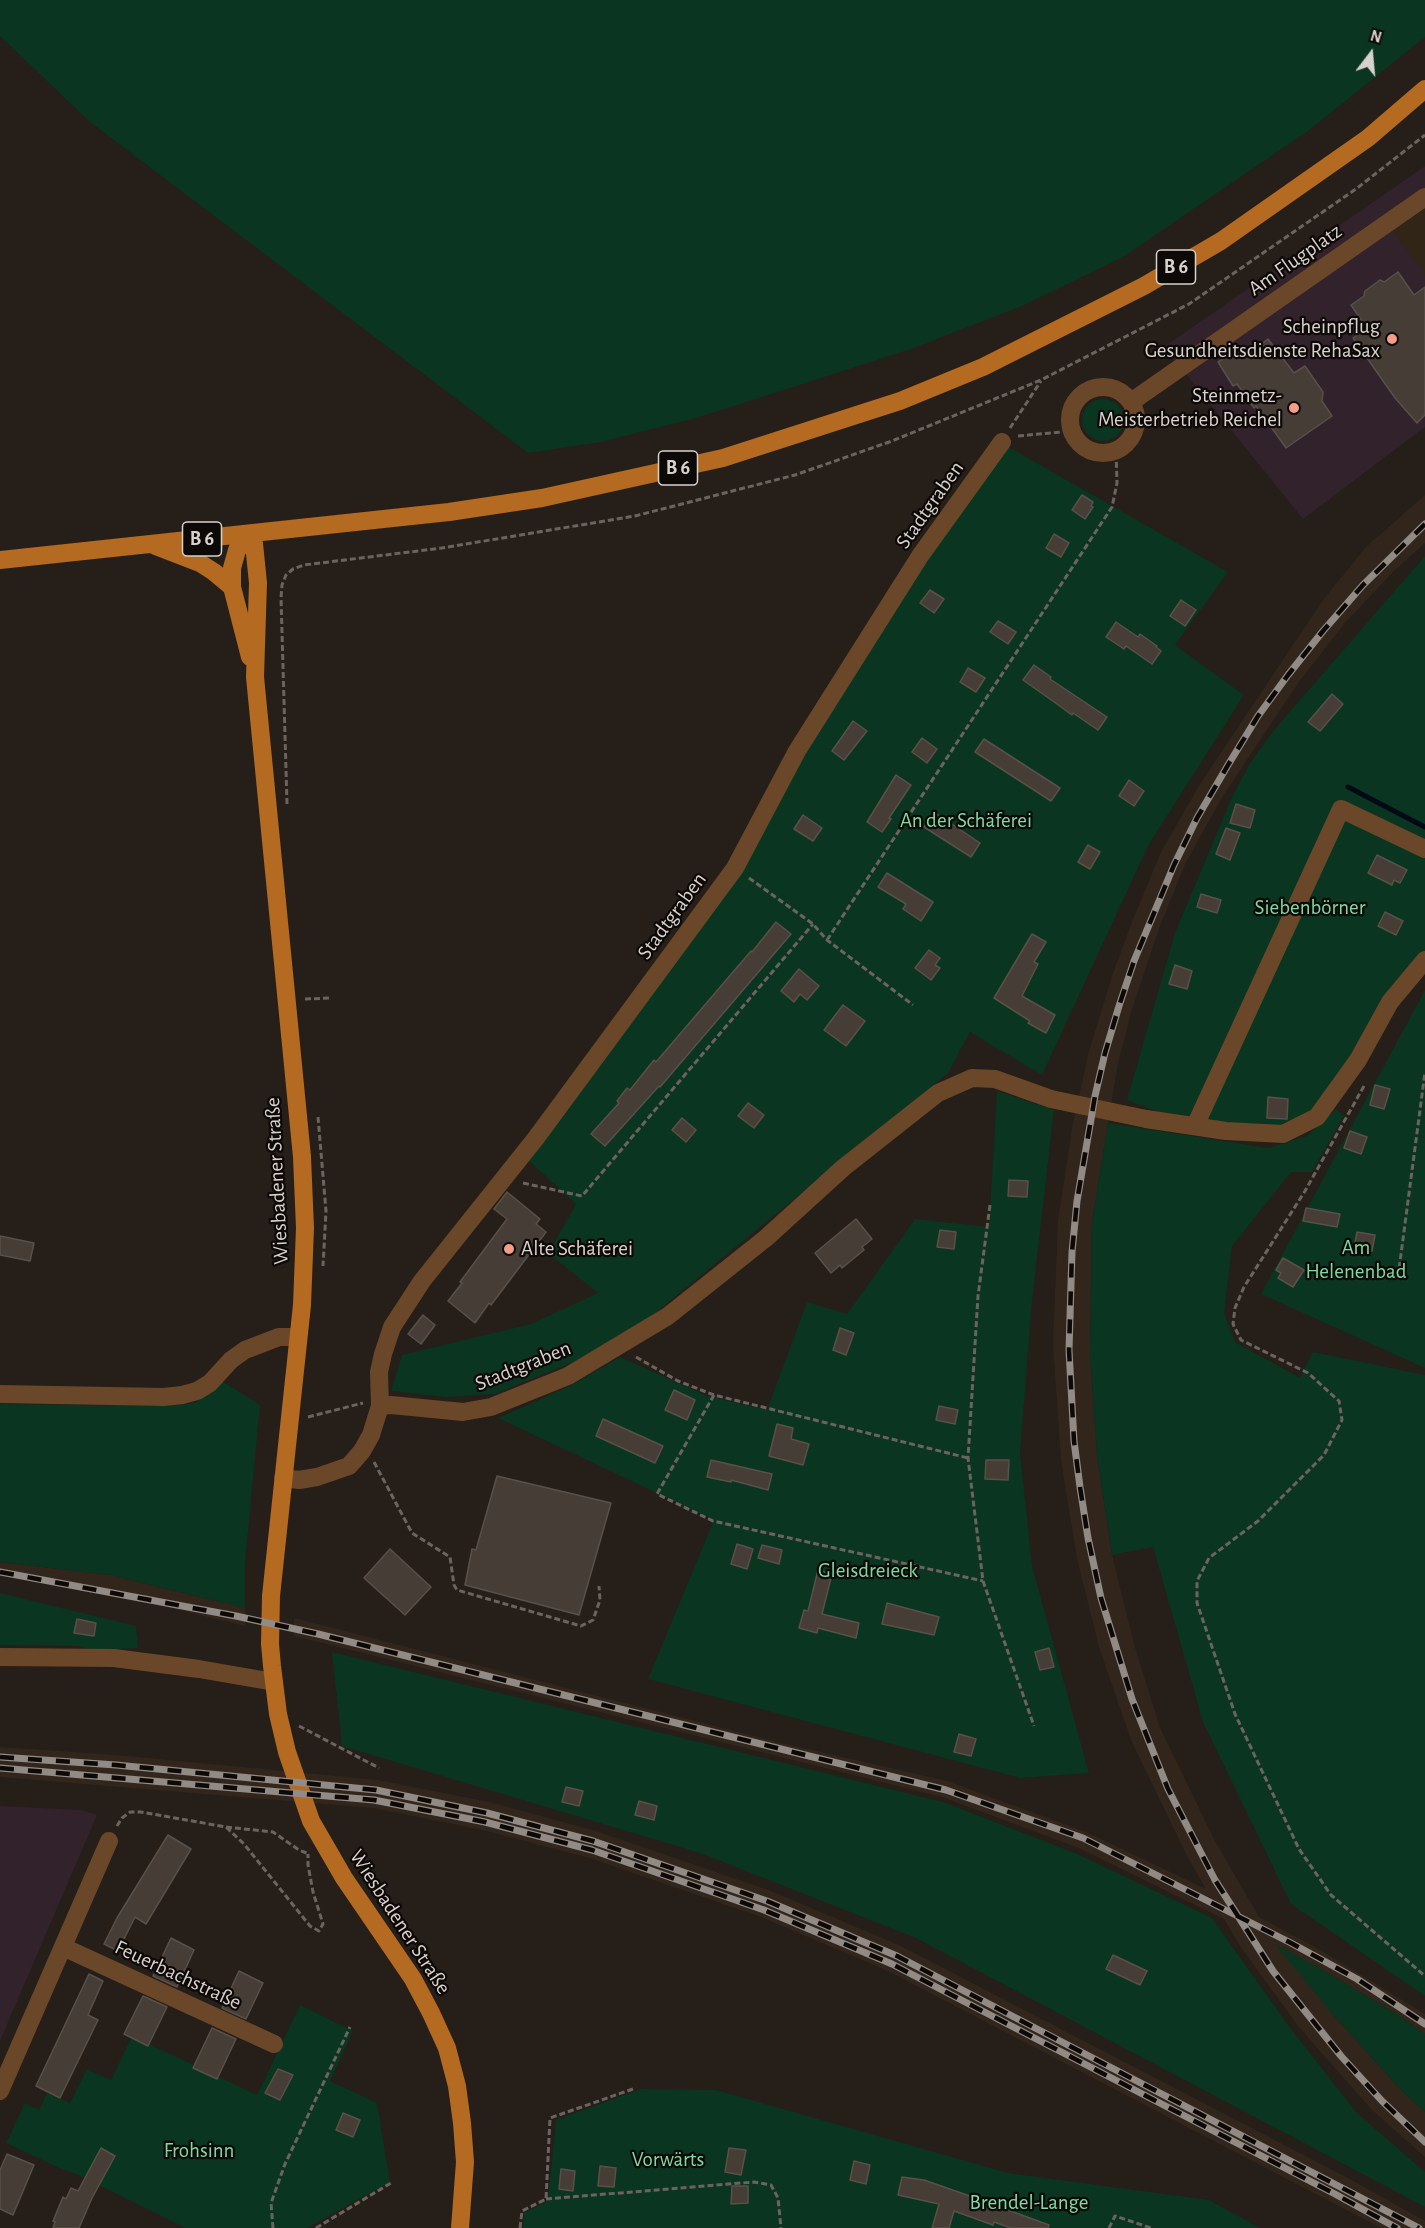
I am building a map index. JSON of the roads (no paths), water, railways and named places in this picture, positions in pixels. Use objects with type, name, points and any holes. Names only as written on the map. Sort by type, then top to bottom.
[{"type":"main road","name":"B 6","points":[[0,560],[449,512],[542,498],[723,458],[900,401],[983,367],[1144,286],[1221,241],[1368,138],[1425,89]]},
{"type":"main road","name":"Wiesbadener Straße","points":[[253,534],[237,550],[232,568],[232,588],[255,677]]},
{"type":"main road","name":"Wiesbadener Straße","points":[[253,534],[258,583],[255,677],[302,1157],[305,1269],[271,1596],[270,1644],[274,1682],[278,1714],[287,1752],[311,1821],[344,1878],[413,1979],[447,2048],[457,2086],[465,2162],[459,2228]]},
{"type":"main road","points":[[152,545],[200,563],[232,588]]},
{"type":"street","name":"Am Flugplatz","points":[[1131,402],[1425,197]]},
{"type":"street","points":[[1104,386],[1115,388],[1131,402],[1137,420],[1135,429],[1125,446],[1107,453],[1096,452],[1085,448],[1077,441],[1070,420],[1071,410],[1076,400],[1084,393],[1104,386]]},
{"type":"street","name":"Stadtgraben","points":[[283,1478],[299,1480],[339,1471],[349,1466],[362,1451],[371,1435],[381,1402],[379,1372],[392,1328],[423,1281],[504,1179],[735,868],[797,751],[920,556],[1003,440]]},
{"type":"street","points":[[1425,849],[1341,809],[1195,1126],[1226,1131],[1282,1134],[1317,1117],[1358,1060],[1390,1002],[1425,960]]},
{"type":"street","name":"Stadtgraben","points":[[381,1402],[463,1412],[491,1407],[568,1376],[668,1316],[766,1238],[843,1168],[938,1093],[972,1078],[995,1079],[1051,1099],[1146,1119],[1195,1126]]},
{"type":"street","points":[[0,1394],[164,1397],[182,1395],[196,1391],[210,1383],[231,1360],[245,1350],[279,1338],[298,1337]]},
{"type":"street","points":[[0,1657],[114,1658],[274,1682]]},
{"type":"street","points":[[0,2091],[81,1910],[109,1841]]},
{"type":"street","name":"Feuerbachstraße","points":[[63,1947],[274,2044]]},
{"type":"waterway","name":"Siebenbörner","points":[[1348,787],[1425,827]]},
{"type":"railway","points":[[1425,524],[1363,585],[1288,675],[1258,716],[1228,765],[1197,818],[1174,865],[1134,961],[1105,1053],[1095,1096],[1077,1201],[1072,1252],[1069,1350],[1074,1441],[1088,1538],[1101,1598],[1132,1699],[1168,1789],[1215,1880],[1273,1971],[1341,2056],[1382,2101],[1425,2142]]},
{"type":"railway","points":[[0,1572],[236,1616],[318,1634],[946,1790],[1083,1838],[1291,1943],[1357,1979],[1425,2024]]},
{"type":"railway","points":[[0,1757],[116,1765],[376,1790],[487,1813],[593,1841],[767,1901],[897,1956],[1419,2228]]},
{"type":"railway","points":[[0,1768],[374,1800],[485,1822],[592,1850],[764,1910],[892,1964],[1397,2228]]},
{"type":"place","name":"Scheinpflug Gesundheitsdienste RehaSax","points":[[1392,339]]},
{"type":"place","name":"Steinmetz- Meisterbetrieb Reichel","points":[[1294,408]]},
{"type":"place","name":"Alte Schäferei","points":[[509,1249]]},
{"type":"park label","name":"An der Schäferei","points":[[966,821]]},
{"type":"park label","name":"Am Helenenbad","points":[[1356,1260]]},
{"type":"park label","name":"Gleisdreieck","points":[[868,1571]]},
{"type":"park label","name":"Frohsinn","points":[[199,2151]]},
{"type":"park label","name":"Vorwärts","points":[[668,2160]]},
{"type":"park label","name":"Brendel-Lange","points":[[1029,2203]]}]
